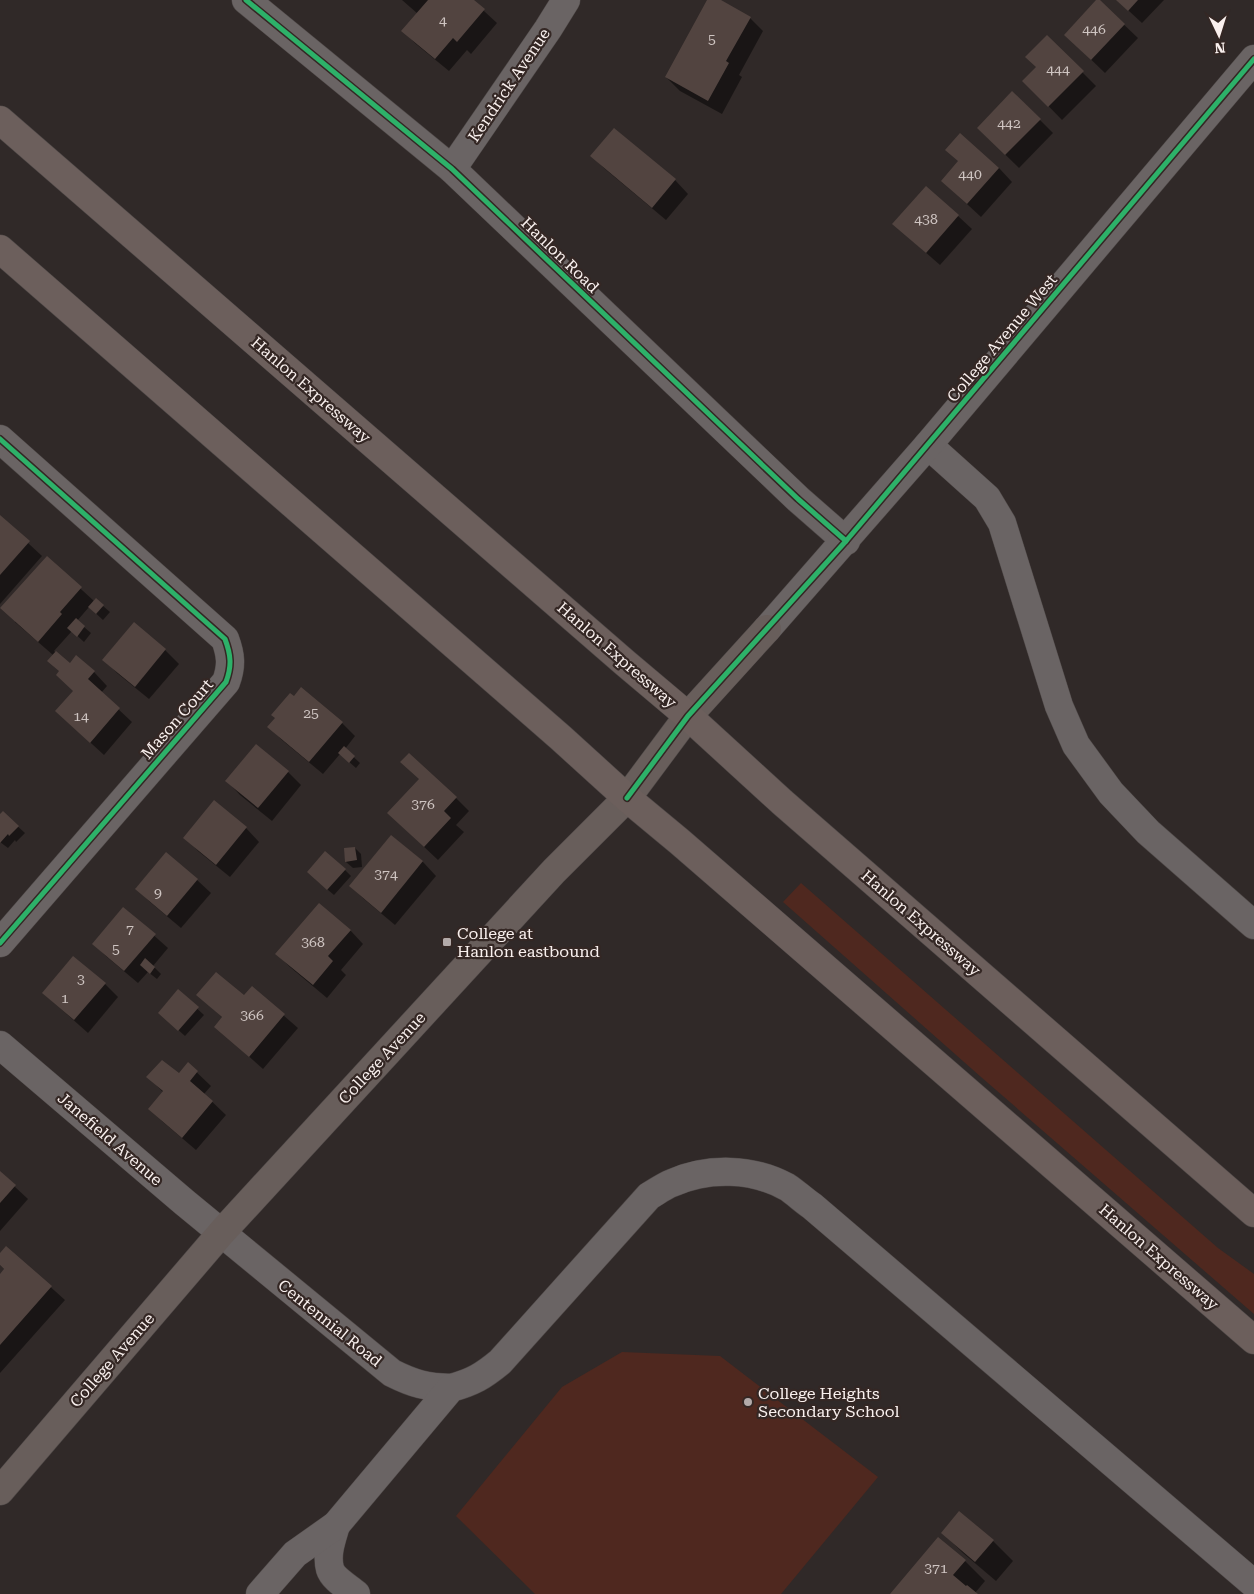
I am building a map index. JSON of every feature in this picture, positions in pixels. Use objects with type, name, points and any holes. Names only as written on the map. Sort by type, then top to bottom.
[{"type":"highway","name":"Hanlon Expressway","points":[[0,120],[688,716],[790,808],[1254,1213]]},
{"type":"highway","name":"Hanlon Expressway","points":[[0,249],[561,738],[627,798],[1254,1340]]},
{"type":"main road","name":"College Avenue","points":[[0,1491],[222,1232],[554,871],[627,798],[688,716],[767,630]]},
{"type":"street","name":"Hanlon Road","points":[[246,0],[452,169],[791,492],[846,541]]},
{"type":"street","name":"Kendrick Avenue","points":[[452,169],[566,0]]},
{"type":"street","name":"College Avenue West","points":[[767,630],[928,445],[1254,59]]},
{"type":"street","name":"Mason Court","points":[[0,439],[225,639],[231,662],[226,682],[0,943]]},
{"type":"street","points":[[928,445],[987,498],[1002,523],[1059,706],[1076,745],[1111,793],[1148,832],[1254,925]]},
{"type":"street","name":"Janefield Avenue","points":[[0,1045],[184,1202],[222,1232]]},
{"type":"street","points":[[260,1594],[295,1554],[336,1525],[451,1388],[471,1382],[486,1374],[500,1362],[649,1196],[672,1183],[698,1175],[727,1171],[755,1174],[786,1187],[812,1206],[1254,1584]]},
{"type":"street","name":"Centennial Road","points":[[222,1232],[392,1373],[413,1383],[431,1387],[451,1388]]},
{"type":"street","points":[[336,1525],[329,1548],[330,1570],[339,1581],[356,1594]]},
{"type":"shaded area","points":[[801,883],[1218,1248],[1254,1274],[1254,1314],[783,902]]},
{"type":"shaded area","points":[[622,1352],[720,1356],[878,1477],[781,1594],[535,1594],[456,1516],[562,1387]]},
{"type":"building","points":[[428,0],[474,0],[485,9],[457,42],[453,38],[435,59],[401,31]]},
{"type":"building","points":[[707,0],[721,0],[751,17],[726,61],[729,63],[708,101],[665,77]]},
{"type":"building","points":[[1096,0],[1100,0],[1125,24],[1091,60],[1064,35]]},
{"type":"building","points":[[1116,0],[1138,0],[1128,11]]},
{"type":"building","points":[[1047,35],[1084,71],[1048,107],[1022,81],[1036,67],[1025,57]]},
{"type":"building","points":[[1012,91],[1041,119],[1005,155],[977,128]]},
{"type":"building","points":[[614,128],[676,179],[652,208],[590,156]]},
{"type":"building","points":[[960,133],[999,168],[967,204],[941,181],[958,161],[945,150]]},
{"type":"building","points":[[926,186],[959,215],[926,253],[892,224]]},
{"type":"building","points":[[0,515],[30,541],[0,575]]},
{"type":"building","points":[[47,556],[82,587],[60,612],[62,614],[38,642],[0,608]]},
{"type":"building","points":[[96,598],[104,605],[96,614],[88,607]]},
{"type":"building","points":[[76,618],[85,626],[77,637],[67,628]]},
{"type":"building","points":[[134,622],[166,649],[135,687],[102,660]]},
{"type":"building","points":[[56,651],[70,663],[76,655],[95,671],[88,679],[120,708],[90,743],[55,711],[73,691],[56,675],[59,671],[47,661]]},
{"type":"building","points":[[301,687],[343,722],[309,762],[267,727],[275,718],[271,715],[290,693],[294,696]]},
{"type":"building","points":[[256,744],[289,771],[258,808],[225,781]]},
{"type":"building","points":[[344,746],[355,756],[349,763],[338,753]]},
{"type":"building","points":[[409,753],[457,797],[444,811],[451,818],[424,847],[387,813],[419,779],[400,762]]},
{"type":"building","points":[[214,800],[247,827],[216,865],[183,838]]},
{"type":"building","points":[[3,811],[19,826],[0,843],[0,814]]},
{"type":"building","points":[[391,835],[423,861],[381,913],[349,886]]},
{"type":"building","points":[[355,847],[357,860],[345,862],[344,848]]},
{"type":"building","points":[[325,851],[346,869],[327,890],[307,872]]},
{"type":"building","points":[[166,852],[198,879],[167,916],[135,889]]},
{"type":"building","points":[[319,903],[351,930],[328,956],[333,961],[313,985],[275,954]]},
{"type":"building","points":[[123,907],[156,934],[124,971],[92,944]]},
{"type":"building","points":[[73,956],[106,983],[74,1020],[42,993]]},
{"type":"building","points":[[145,958],[155,967],[150,974],[140,965]]},
{"type":"building","points":[[216,972],[244,995],[252,986],[285,1014],[249,1057],[214,1027],[222,1017],[196,995]]},
{"type":"building","points":[[178,989],[199,1007],[178,1031],[158,1013]]},
{"type":"building","points":[[162,1060],[179,1073],[188,1062],[198,1071],[190,1081],[213,1101],[182,1138],[148,1109],[163,1091],[146,1077]]},
{"type":"building","points":[[0,1171],[16,1185],[0,1203]]},
{"type":"building","points":[[6,1246],[52,1286],[0,1345],[0,1274],[4,1269],[0,1265],[0,1253]]},
{"type":"building","points":[[959,1511],[994,1540],[975,1562],[941,1533]]},
{"type":"building","points":[[938,1537],[966,1560],[953,1575],[978,1594],[890,1594]]},
{"type":"cycle path","points":[[246,0],[452,169],[798,499],[846,541]]},
{"type":"cycle path","points":[[627,798],[688,716],[846,541],[1254,59]]},
{"type":"cycle path","points":[[0,439],[225,639],[230,660],[226,682],[0,943]]},
{"type":"place","name":"College at Hanlon eastbound","points":[[447,942]]},
{"type":"place","name":"College Heights Secondary School","points":[[748,1402]]}]
